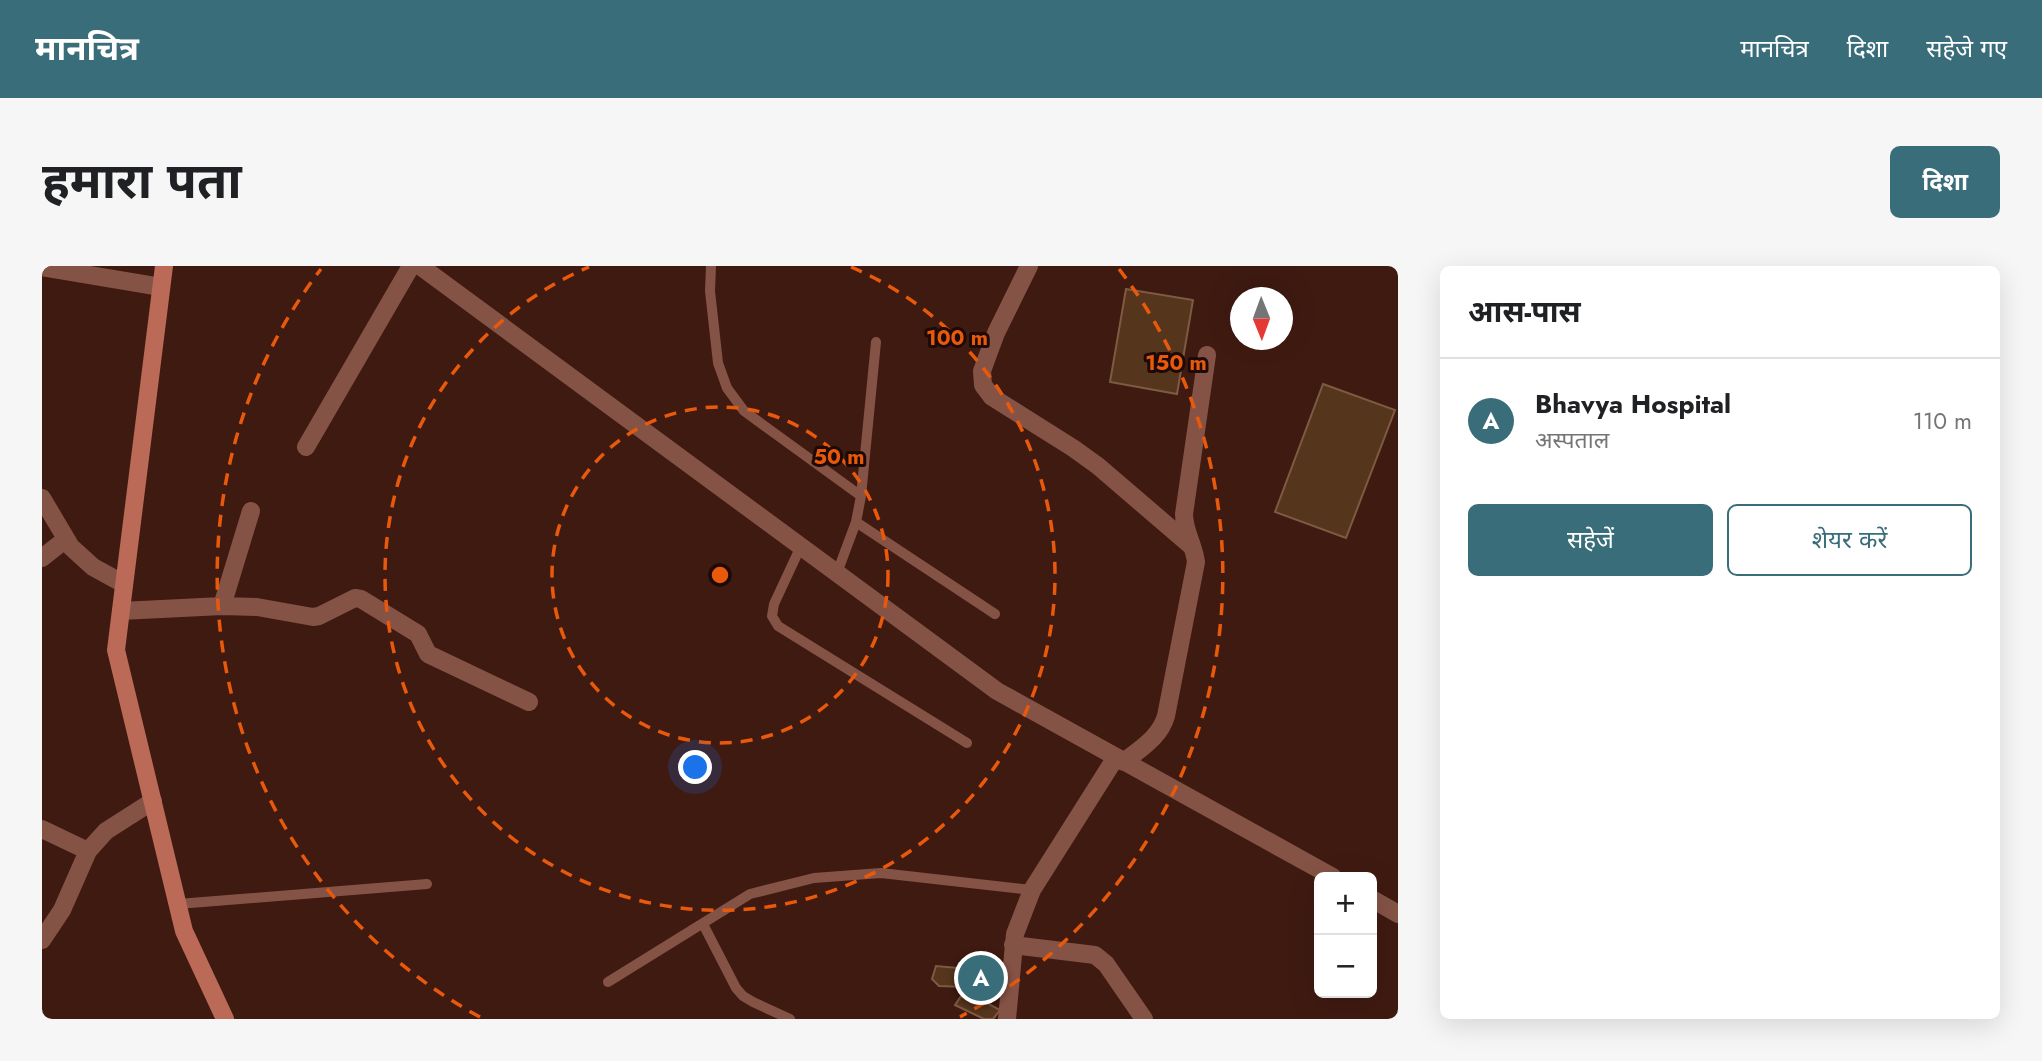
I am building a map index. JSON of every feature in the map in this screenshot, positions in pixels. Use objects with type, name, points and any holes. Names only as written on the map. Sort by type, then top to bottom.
[{"type":"street","points":[[164,266],[116,650],[184,931],[225,1019]]},
{"type":"street","points":[[306,447],[411,266]]},
{"type":"street","points":[[420,266],[442,273],[997,691],[1324,872]]},
{"type":"street","points":[[1029,266],[996,333],[982,371],[984,385],[992,397],[1098,466],[1195,548]]},
{"type":"street","points":[[42,267],[161,287]]},
{"type":"street","points":[[1007,1019],[1015,934],[1032,890],[1120,759],[1155,736],[1163,727],[1196,562],[1195,548],[1184,524],[1184,514],[1207,355]]},
{"type":"street","points":[[42,498],[71,547],[93,567],[124,584]]},
{"type":"street","points":[[222,606],[251,511]]},
{"type":"street","points":[[42,558],[66,539]]},
{"type":"street","points":[[121,611],[257,607],[319,617],[355,598],[361,599],[418,634],[428,653],[529,702]]},
{"type":"street","points":[[42,940],[62,910],[88,851],[107,831],[153,801]]},
{"type":"street","points":[[42,829],[88,851]]},
{"type":"street","points":[[1377,902],[1398,914]]},
{"type":"street","points":[[1013,945],[1096,955],[1106,964],[1144,1019]]},
{"type":"lane","points":[[711,266],[710,291],[718,363],[727,388],[744,411],[861,496]]},
{"type":"lane","points":[[837,573],[856,522],[861,496],[876,342]]},
{"type":"lane","points":[[856,522],[995,614]]},
{"type":"lane","points":[[801,546],[774,604],[772,616],[778,625],[967,743]]},
{"type":"lane","points":[[608,982],[750,894],[814,878],[881,873],[1032,890]]},
{"type":"lane","points":[[178,904],[428,884]]},
{"type":"lane","points":[[702,924],[736,988],[743,996],[790,1019]]},
{"type":"building","points":[[1126,289],[1193,300],[1177,394],[1110,382]]},
{"type":"building","points":[[1323,384],[1395,410],[1346,538],[1275,512]]},
{"type":"building","points":[[959,963],[1004,963],[1004,986],[984,987],[983,1001],[1000,1010],[993,1019],[984,1019],[955,1005],[967,987],[939,986],[932,979],[936,966],[958,968]]},
{"type":"place","name":"Bhavya Hospital","points":[[981,978]]}]
